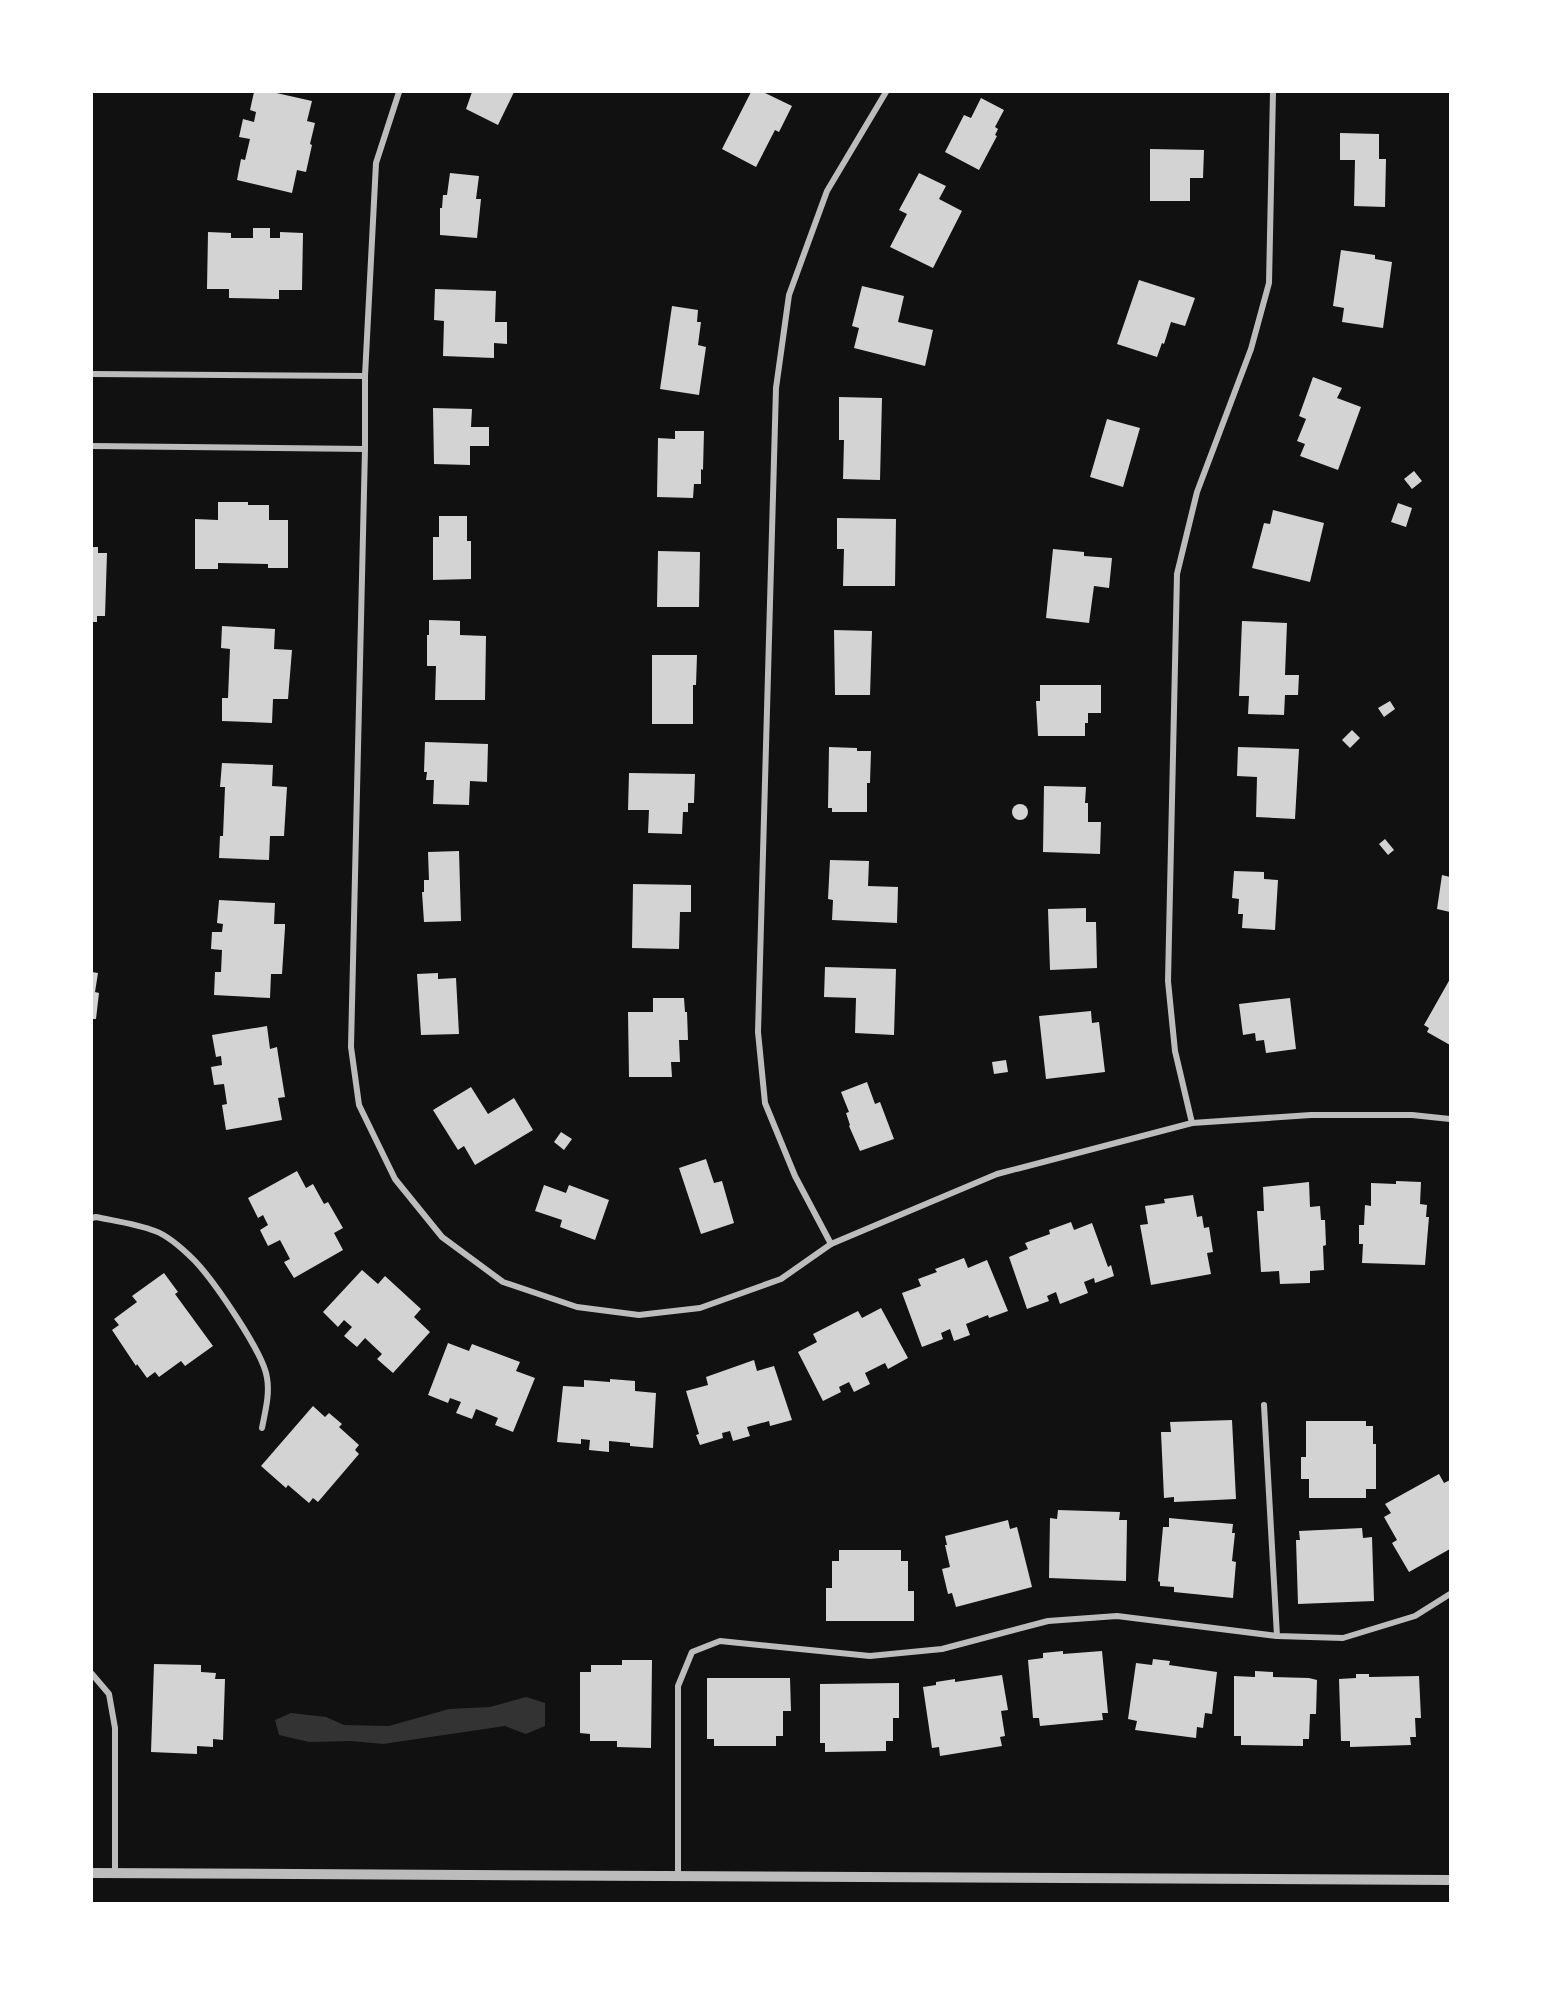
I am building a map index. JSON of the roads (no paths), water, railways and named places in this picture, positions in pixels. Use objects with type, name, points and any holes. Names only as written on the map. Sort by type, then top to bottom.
[{"type":"street","points":[[399,92],[376,163],[365,376],[351,1047],[359,1105],[395,1179],[442,1237],[503,1282],[578,1307],[639,1315],[700,1308],[781,1279],[831,1244],[997,1174],[1192,1123],[1311,1115],[1412,1115],[1450,1119]]},
{"type":"street","points":[[831,1244],[795,1176],[765,1103],[758,1032],[776,388],[789,295],[827,191],[886,92]]},
{"type":"street","points":[[1192,1123],[1175,1052],[1168,981],[1177,574],[1197,492],[1251,350],[1269,283],[1273,92]]},
{"type":"street","points":[[92,374],[365,376]]},
{"type":"street","points":[[92,446],[365,449]]},
{"type":"street","points":[[92,1218],[156,1231],[179,1246],[196,1263],[260,1355],[267,1377],[267,1406],[262,1428]]},
{"type":"street","points":[[1264,1405],[1277,1636]]},
{"type":"street","points":[[678,1876],[678,1686],[692,1652],[720,1641],[870,1656],[942,1648],[1048,1621],[1117,1616],[1277,1636],[1343,1638],[1415,1616],[1450,1594]]},
{"type":"street","points":[[92,1674],[109,1694],[115,1728],[115,1873]]},
{"type":"street","points":[[92,1873],[1450,1880]]}]
